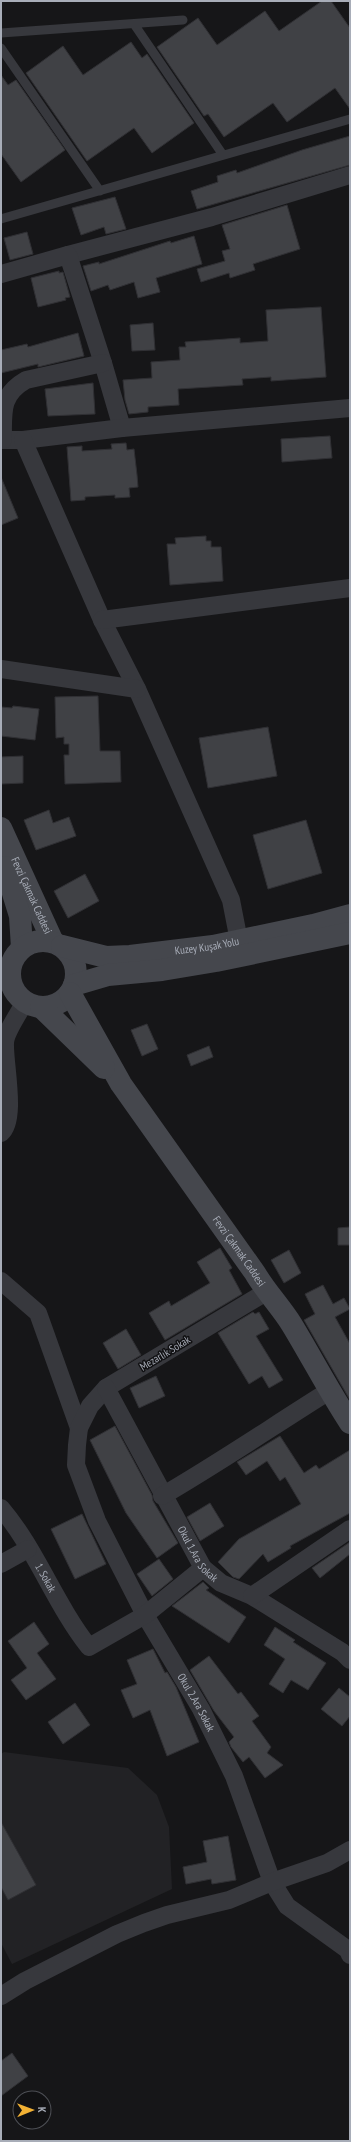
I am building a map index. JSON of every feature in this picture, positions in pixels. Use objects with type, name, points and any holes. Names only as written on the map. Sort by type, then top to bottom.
[{"type":"street","points":[[1,274],[212,217],[350,175]]},
{"type":"street","points":[[68,255],[104,363],[122,428]]},
{"type":"street","points":[[104,363],[26,380],[16,385],[7,393],[3,407],[2,440],[23,440],[122,428],[350,408]]},
{"type":"street","points":[[23,440],[102,620],[137,689],[231,900],[239,941]]},
{"type":"street","points":[[102,620],[350,588]]},
{"type":"street","points":[[1,669],[137,689]]},
{"type":"street","name":"Fevzi Çakmak Caddesi","points":[[1,828],[57,944]]},
{"type":"street","points":[[1,859],[18,905],[10,969],[12,984],[22,999],[121,1084]]},
{"type":"street","name":"Kuzey Kuşak Yolu","points":[[57,944],[106,957],[213,946],[313,925],[350,915]]},
{"type":"street","name":"Kuzey Kuşak Yolu","points":[[72,989],[108,975],[216,961],[350,933]]},
{"type":"street","points":[[13,954],[31,943],[42,940],[57,944],[70,954],[75,963],[76,974],[72,989],[58,1004],[22,999]]},
{"type":"street","points":[[72,989],[121,1084]]},
{"type":"street","points":[[1,1133],[6,1123],[9,1109],[4,1041],[22,999]]},
{"type":"street","name":"Fevzi Çakmak Caddesi","points":[[121,1084],[255,1273],[266,1292],[292,1324],[329,1391],[350,1423]]},
{"type":"street","points":[[1,1281],[38,1313],[78,1428]]},
{"type":"street","name":"Mezarlık Sokak","points":[[78,1428],[90,1406],[106,1388],[266,1292]]},
{"type":"street","name":"Okul 1.Ara Sokak","points":[[106,1388],[162,1496],[203,1568],[221,1583],[252,1596],[342,1652],[350,1660]]},
{"type":"street","points":[[162,1496],[217,1464],[270,1428],[329,1391]]},
{"type":"street","name":"Okul 2.Ara Sokak","points":[[78,1428],[76,1465],[97,1521],[145,1615],[201,1709],[234,1776],[272,1882],[286,1906],[348,1950],[350,1955]]},
{"type":"street","name":"1. Sokak","points":[[1,1508],[13,1523],[71,1623],[90,1647],[145,1615]]},
{"type":"street","points":[[252,1596],[350,1529]]},
{"type":"street","points":[[1,1564],[28,1549]]},
{"type":"street","points":[[145,1615],[203,1568]]},
{"type":"street","points":[[1,1996],[25,1981],[117,1934],[144,1922],[229,1900],[272,1882],[327,1863],[350,1850]]},
{"type":"lane","points":[[1,33],[183,20]]},
{"type":"lane","points":[[134,24],[223,156]]},
{"type":"lane","points":[[1,48],[100,190]]},
{"type":"lane","points":[[1,219],[350,119]]},
{"type":"shaded area","points":[[4,1752],[128,1768],[157,1795],[169,1827],[172,1889],[12,1964],[1,1943],[1,1754]]},
{"type":"building","points":[[322,1],[331,1],[350,28],[350,109],[335,88],[287,122],[273,103],[224,137],[208,114],[204,116],[157,47],[198,18],[217,45],[265,11],[279,31]]},
{"type":"building","points":[[131,42],[142,58],[147,54],[194,123],[152,153],[134,128],[87,161],[26,73],[63,46],[83,75]]},
{"type":"building","points":[[1,75],[8,85],[16,80],[65,150],[21,182],[1,154]]},
{"type":"building","points":[[350,136],[350,165],[197,209],[191,191],[218,182],[217,176],[236,170],[237,173],[302,150]]},
{"type":"building","points":[[115,197],[126,229],[106,234],[104,227],[81,235],[72,208]]},
{"type":"building","points":[[287,205],[300,249],[253,264],[255,270],[230,278],[229,273],[201,282],[197,269],[225,261],[222,251],[230,249],[222,225]]},
{"type":"building","points":[[27,232],[33,254],[10,260],[4,238]]},
{"type":"building","points":[[194,236],[202,264],[156,278],[160,292],[138,298],[134,282],[110,290],[108,285],[91,291],[83,266],[99,262],[99,264],[170,241],[171,243]]},
{"type":"building","points":[[59,271],[59,273],[63,272],[70,297],[65,298],[66,300],[38,307],[31,278]]},
{"type":"building","points":[[321,307],[326,377],[271,381],[271,377],[242,379],[243,385],[178,389],[179,405],[148,407],[148,412],[129,414],[125,400],[123,380],[152,378],[151,362],[180,360],[179,347],[186,347],[185,342],[240,338],[240,343],[268,341],[266,310]]},
{"type":"building","points":[[153,323],[155,350],[132,351],[130,325]]},
{"type":"building","points":[[78,333],[84,356],[38,367],[38,364],[1,373],[1,350],[27,344],[28,347]]},
{"type":"building","points":[[93,383],[95,414],[48,416],[45,389]]},
{"type":"building","points":[[330,436],[332,458],[282,462],[281,439]]},
{"type":"building","points":[[126,443],[127,450],[134,449],[138,487],[129,488],[130,497],[115,498],[115,495],[85,497],[85,500],[71,501],[67,447],[82,446],[82,451],[112,449],[111,444]]},
{"type":"building","points":[[1,477],[18,518],[1,525]]},
{"type":"building","points":[[206,536],[206,541],[211,541],[211,547],[221,547],[223,581],[170,585],[167,544],[176,544],[175,538]]},
{"type":"building","points":[[98,696],[100,751],[120,751],[121,782],[65,784],[64,755],[69,755],[69,744],[64,744],[64,737],[56,738],[55,697]]},
{"type":"building","points":[[13,706],[39,709],[35,740],[1,736],[1,707],[12,708]]},
{"type":"building","points":[[268,727],[277,776],[208,788],[199,738]]},
{"type":"building","points":[[23,756],[23,783],[1,784],[1,757]]},
{"type":"building","points":[[49,810],[53,823],[69,817],[76,836],[36,850],[24,820]]},
{"type":"building","points":[[306,820],[322,873],[268,889],[253,835]]},
{"type":"building","points":[[85,874],[99,901],[68,918],[54,891]]},
{"type":"building","points":[[147,1024],[158,1049],[142,1056],[131,1030]]},
{"type":"building","points":[[209,1046],[213,1057],[191,1066],[187,1055]]},
{"type":"building","points":[[350,1227],[350,1245],[338,1245],[338,1228]]},
{"type":"building","points":[[220,1248],[232,1268],[229,1270],[242,1294],[165,1340],[149,1313],[169,1301],[171,1306],[210,1283],[197,1262]]},
{"type":"building","points":[[289,1250],[301,1273],[284,1283],[271,1260]]},
{"type":"building","points":[[323,1285],[333,1304],[344,1298],[350,1309],[335,1317],[350,1344],[350,1400],[304,1320],[315,1314],[305,1294]]},
{"type":"building","points":[[253,1312],[255,1314],[259,1312],[269,1329],[256,1336],[283,1380],[269,1388],[262,1376],[249,1384],[218,1333]]},
{"type":"building","points":[[126,1329],[141,1355],[118,1369],[103,1343]]},
{"type":"building","points":[[156,1376],[165,1396],[139,1408],[130,1388]]},
{"type":"building","points":[[115,1426],[152,1495],[153,1501],[178,1543],[157,1558],[126,1513],[90,1440]]},
{"type":"building","points":[[280,1436],[304,1473],[316,1465],[319,1469],[350,1450],[350,1513],[290,1546],[291,1548],[268,1562],[263,1554],[239,1579],[233,1577],[218,1562],[239,1539],[301,1504],[285,1477],[280,1481],[267,1461],[246,1475],[237,1462]]},
{"type":"building","points":[[210,1503],[224,1526],[200,1541],[187,1517]]},
{"type":"building","points":[[82,1514],[106,1564],[75,1579],[51,1529]]},
{"type":"building","points":[[350,1542],[350,1554],[320,1578],[312,1568]]},
{"type":"building","points":[[159,1559],[173,1579],[152,1596],[137,1574]]},
{"type":"building","points":[[203,1582],[209,1588],[206,1590],[246,1617],[229,1643],[172,1606]]},
{"type":"building","points":[[34,1622],[49,1644],[37,1653],[56,1679],[26,1700],[11,1680],[27,1668],[8,1641]]},
{"type":"building","points":[[275,1627],[295,1640],[293,1642],[326,1663],[308,1690],[291,1680],[283,1693],[269,1684],[285,1659],[264,1645]]},
{"type":"building","points":[[153,1649],[165,1673],[167,1672],[176,1687],[199,1742],[167,1756],[150,1710],[133,1718],[121,1690],[137,1684],[127,1660]]},
{"type":"building","points":[[209,1656],[238,1694],[241,1692],[259,1716],[252,1721],[271,1747],[267,1753],[283,1765],[265,1778],[249,1757],[243,1762],[231,1747],[229,1742],[234,1737],[214,1711],[190,1670]]},
{"type":"building","points":[[339,1688],[350,1697],[350,1716],[342,1726],[321,1709]]},
{"type":"building","points":[[75,1703],[90,1725],[63,1744],[48,1722]]},
{"type":"building","points":[[1,1822],[36,1885],[8,1900],[1,1887]]},
{"type":"building","points":[[228,1836],[236,1880],[212,1884],[211,1879],[186,1884],[183,1867],[207,1862],[203,1841]]},
{"type":"building","points":[[12,2053],[28,2076],[1,2096],[1,2061]]}]
